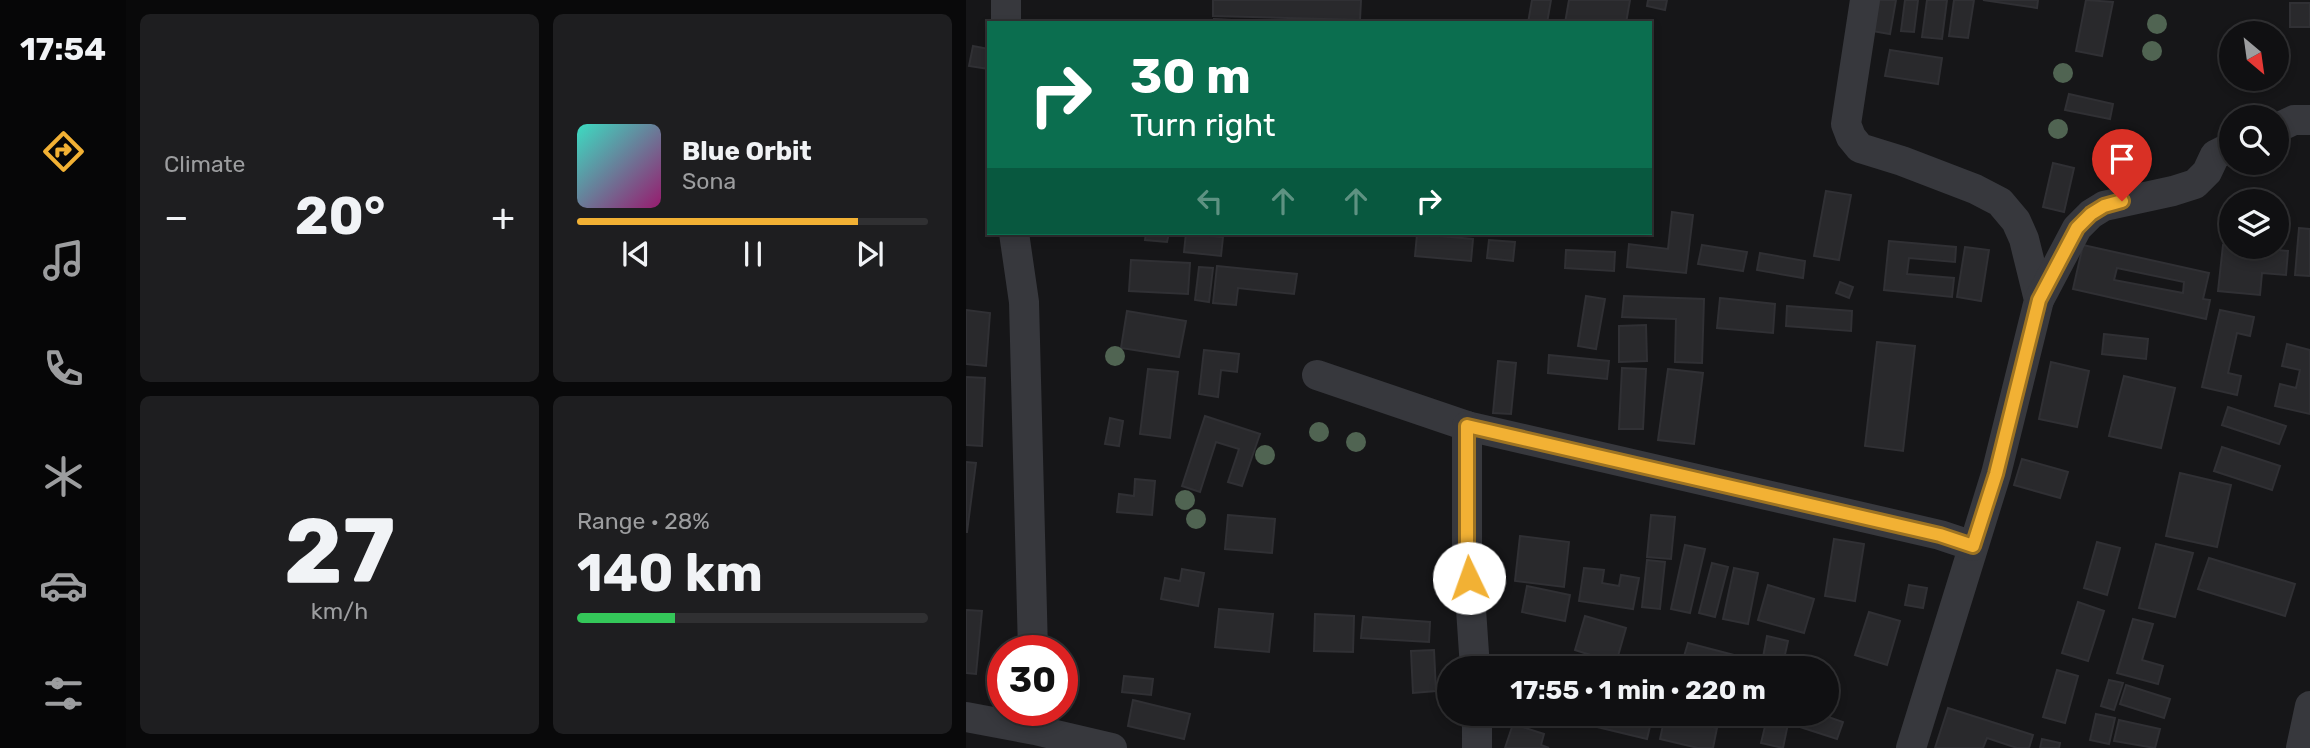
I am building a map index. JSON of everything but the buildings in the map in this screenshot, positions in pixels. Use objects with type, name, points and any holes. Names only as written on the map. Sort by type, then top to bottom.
[{"type":"street","points":[[1006,0],[1006,21]]},
{"type":"street","points":[[1865,0],[1846,124],[1851,136],[1860,148],[1975,189],[2000,202],[2016,221],[2024,239],[2039,300]]},
{"type":"street","points":[[2289,122],[2310,120]]},
{"type":"street","points":[[1911,748],[1996,474],[2039,300],[2077,228],[2091,214],[2104,206],[2195,184],[2207,172],[2215,155],[2219,153]]},
{"type":"street","points":[[1014,235],[1024,302],[1033,635]]},
{"type":"street","points":[[1317,375],[1467,426],[1940,535],[1973,546]]},
{"type":"street","points":[[1467,426],[1467,550],[1474,656]]},
{"type":"street","points":[[2301,748],[2310,706]]},
{"type":"street","points":[[966,717],[1034,729],[1112,748]]},
{"type":"street","points":[[1477,726],[1477,748]]},
{"type":"route","points":[[1469,578],[1467,426],[1940,535],[1973,546],[1996,474],[2039,300],[2077,228],[2104,206],[2122,201]]}]
